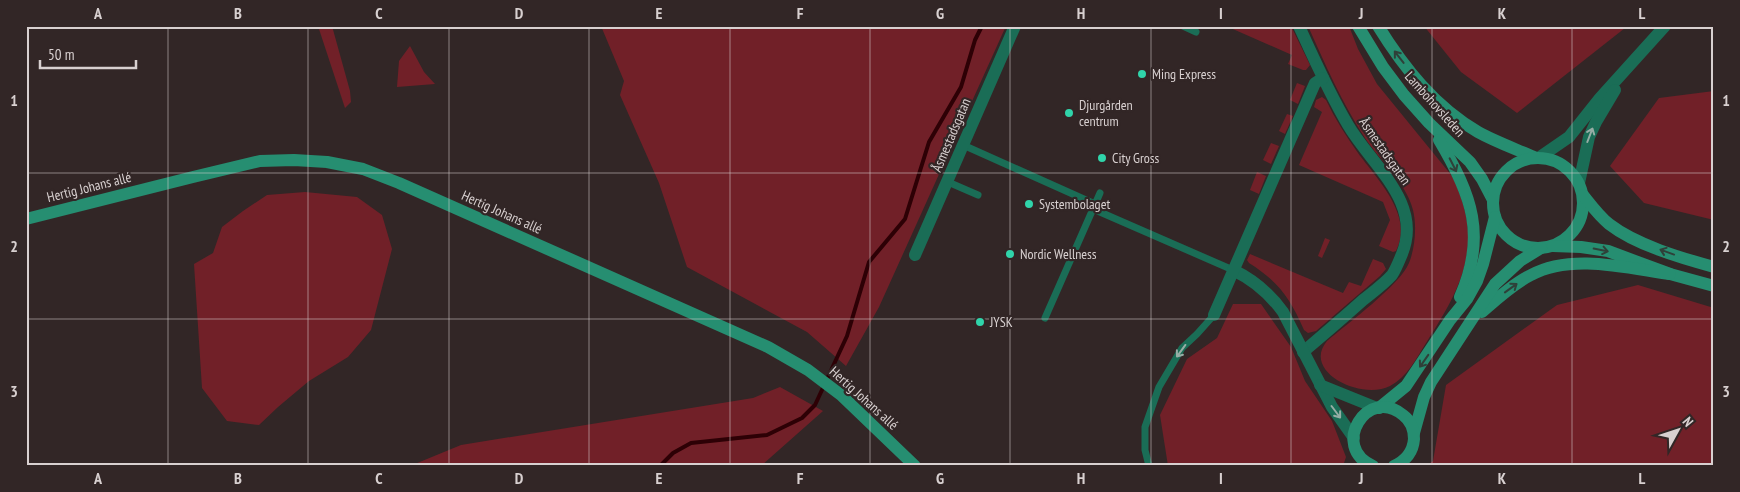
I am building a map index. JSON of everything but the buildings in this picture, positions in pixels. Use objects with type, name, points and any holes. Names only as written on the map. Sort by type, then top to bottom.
[{"type":"street","name":"Åsmestadsgatan","points":[[915,255],[1014,26]]},
{"type":"street","name":"Åsmestadsgatan","points":[[1299,26],[1348,126],[1398,193],[1407,223],[1407,237],[1404,250],[1392,275],[1303,352]]},
{"type":"street","name":"Lambohovsleden","points":[[1358,26],[1383,67],[1404,95],[1429,123],[1470,162],[1482,179],[1492,200]]},
{"type":"street","name":"Lambohovsleden","points":[[1378,26],[1389,44],[1422,87],[1448,111],[1479,132],[1537,157]]},
{"type":"street","points":[[1665,26],[1633,60],[1569,137],[1537,157],[1518,162],[1507,169],[1497,182],[1492,200],[1495,217],[1502,231],[1512,240],[1528,247],[1581,247],[1608,251],[1670,274],[1714,286]]},
{"type":"street","points":[[1394,466],[1401,462],[1410,452],[1427,390],[1495,284],[1520,261],[1569,236],[1577,227],[1583,212],[1581,189],[1589,137],[1633,60]]},
{"type":"street","points":[[1214,315],[1315,83],[1323,78]]},
{"type":"street","points":[[1429,123],[1447,153],[1468,196],[1475,231],[1474,251],[1468,277],[1450,320]]},
{"type":"street","points":[[1537,157],[1561,163],[1572,172],[1581,189],[1599,214],[1618,230],[1635,240],[1714,267]]},
{"type":"street","name":"Hertig Johans allé","points":[[26,218],[260,161],[294,160],[327,162],[356,168],[408,187],[768,347],[808,370],[841,395],[915,466]]},
{"type":"street","points":[[1378,408],[1406,386],[1450,320],[1467,299],[1477,281],[1483,264],[1495,217]]},
{"type":"street","points":[[1474,319],[1507,291],[1530,275],[1556,266],[1584,264],[1670,274]]},
{"type":"street","points":[[1233,270],[1253,281],[1275,301],[1283,312],[1332,407],[1354,438]]},
{"type":"street","points":[[1320,385],[1378,408]]},
{"type":"street","points":[[1373,466],[1366,462],[1358,453],[1354,438],[1355,427],[1360,418],[1369,411],[1378,408],[1391,408],[1401,413],[1409,422],[1414,432]]},
{"type":"street","points":[[1354,466],[1358,453]]},
{"type":"lane","points":[[1184,26],[1196,32]]},
{"type":"lane","points":[[963,145],[1233,270]]},
{"type":"lane","points":[[948,182],[978,195]]},
{"type":"lane","points":[[1045,318],[1100,193]]},
{"type":"lane","points":[[1148,466],[1145,450],[1145,427],[1159,387],[1182,348],[1214,315]]},
{"type":"shaded area","points":[[318,26],[332,26],[350,91],[351,102],[345,108]]},
{"type":"shaded area","points":[[601,26],[1006,26],[879,307],[846,366],[807,332],[687,267],[659,183],[620,95],[624,81]]},
{"type":"shaded area","points":[[1226,26],[1291,26],[1310,65],[1306,70],[1303,70],[1288,64],[1292,55]]},
{"type":"shaded area","points":[[1308,26],[1349,26],[1358,49],[1377,84],[1452,176],[1462,200],[1467,222],[1468,243],[1465,263],[1450,302],[1411,367],[1396,382],[1378,390],[1351,387],[1338,381],[1328,373],[1322,363],[1321,352],[1327,341],[1384,293],[1404,272],[1413,251],[1415,230],[1413,210],[1405,190],[1371,147],[1349,111]]},
{"type":"shaded area","points":[[1424,26],[1625,26],[1625,28],[1517,113],[1461,72]]},
{"type":"shaded area","points":[[410,46],[424,72],[435,84],[397,87],[399,61]]},
{"type":"shaded area","points":[[1297,83],[1305,86],[1298,104],[1290,100]]},
{"type":"shaded area","points":[[1714,91],[1714,220],[1644,203],[1610,166],[1659,98]]},
{"type":"shaded area","points":[[1322,97],[1326,100],[1354,147],[1391,198],[1401,224],[1401,238],[1396,251],[1393,252],[1379,246],[1390,220],[1383,202],[1299,165],[1322,112],[1314,107],[1316,100]]},
{"type":"shaded area","points":[[1287,114],[1293,116],[1285,134],[1279,131]]},
{"type":"shaded area","points":[[1271,143],[1279,146],[1271,164],[1263,160]]},
{"type":"shaded area","points":[[1257,172],[1266,176],[1259,194],[1250,190]]},
{"type":"shaded area","points":[[305,192],[357,197],[382,215],[392,249],[371,330],[348,357],[309,381],[259,425],[227,421],[202,388],[194,264],[213,253],[222,227],[267,195]]},
{"type":"shaded area","points":[[1325,238],[1330,240],[1322,258],[1318,256]]},
{"type":"shaded area","points":[[1250,254],[1343,293],[1349,282],[1361,286],[1373,259],[1383,263],[1386,269],[1316,331],[1308,333],[1304,330],[1294,309],[1276,284],[1249,263],[1247,260]]},
{"type":"shaded area","points":[[1638,285],[1714,308],[1714,466],[1426,466],[1433,461],[1446,385],[1557,305]]},
{"type":"shaded area","points":[[1233,304],[1261,304],[1291,347],[1305,381],[1332,421],[1346,457],[1343,466],[1168,466],[1160,415],[1187,359],[1217,338]]},
{"type":"shaded area","points":[[780,387],[823,411],[761,466],[410,466],[461,445],[753,398]]},
{"type":"waterway","points":[[660,466],[673,453],[691,443],[767,435],[802,418],[815,405],[847,336],[869,262],[905,219],[929,142],[961,87],[975,40],[982,26]]},
{"type":"place","name":"Ming Express","points":[[1142,74]]},
{"type":"place","name":"Djurgården centrum","points":[[1069,113]]},
{"type":"place","name":"City Gross","points":[[1102,158]]},
{"type":"place","name":"Systembolaget","points":[[1029,204]]},
{"type":"place","name":"Nordic Wellness","points":[[1010,254]]},
{"type":"place","name":"JYSK","points":[[980,322]]}]
